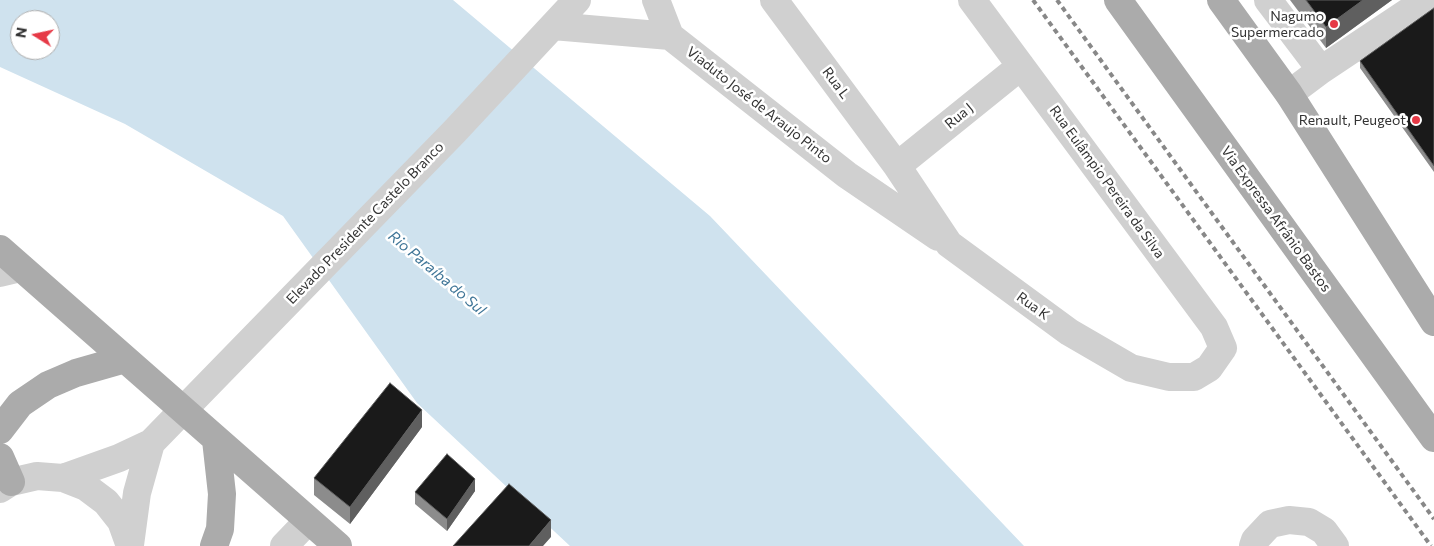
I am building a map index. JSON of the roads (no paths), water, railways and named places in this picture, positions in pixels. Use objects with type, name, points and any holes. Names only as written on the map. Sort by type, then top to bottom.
[{"type":"main road","name":"Via Expressa Afrânio Bastos","points":[[1118,0],[1434,438]]},
{"type":"main road","points":[[1221,0],[1289,94],[1434,322]]},
{"type":"main road","points":[[0,249],[11,271],[125,359],[338,546]]},
{"type":"main road","points":[[0,430],[20,404],[48,385],[76,373],[125,359]]},
{"type":"main road","points":[[214,546],[220,529],[222,494],[216,440]]},
{"type":"main road","points":[[0,457],[6,486]]},
{"type":"street","name":"Elevado Presidente Castelo Branco","points":[[154,441],[454,132],[577,0]]},
{"type":"street","points":[[553,26],[670,36],[656,0]]},
{"type":"street","name":"Rua L","points":[[774,0],[894,162]]},
{"type":"street","name":"Rua Eulâmpio Pereira da Silva","points":[[972,0],[1214,327],[1224,348],[1209,368]]},
{"type":"street","points":[[1268,0],[1321,70]]},
{"type":"street","points":[[1289,94],[1321,70],[1426,0]]},
{"type":"street","name":"Viaduto José de Araujo Pinto","points":[[670,36],[847,175],[949,244]]},
{"type":"street","name":"Rua J","points":[[847,175],[866,177],[879,175],[1021,66]]},
{"type":"street","name":"Rua K","points":[[894,162],[949,244],[1069,332],[1131,368],[1169,377],[1194,377],[1209,368]]},
{"type":"street","points":[[63,478],[119,458],[154,441]]},
{"type":"street","points":[[130,545],[137,493],[154,441]]},
{"type":"street","points":[[6,486],[37,476],[63,478],[86,487],[106,502],[121,521],[130,545]]},
{"type":"street","points":[[1253,546],[1255,540],[1270,524],[1289,520],[1309,522],[1324,531],[1335,546]]},
{"type":"street","points":[[284,546],[308,521]]},
{"type":"water","name":"Rio Paraíba do Sul","points":[[0,0],[453,0],[710,216],[1024,546],[570,546],[417,403],[283,216],[125,124],[0,67]]},
{"type":"railway","points":[[1033,0],[1431,546]]},
{"type":"railway","points":[[1057,0],[1434,519]]},
{"type":"place","name":"Nagumo Supermercado","points":[[1334,24]]},
{"type":"place","name":"Renault, Peugeot","points":[[1416,120]]}]
